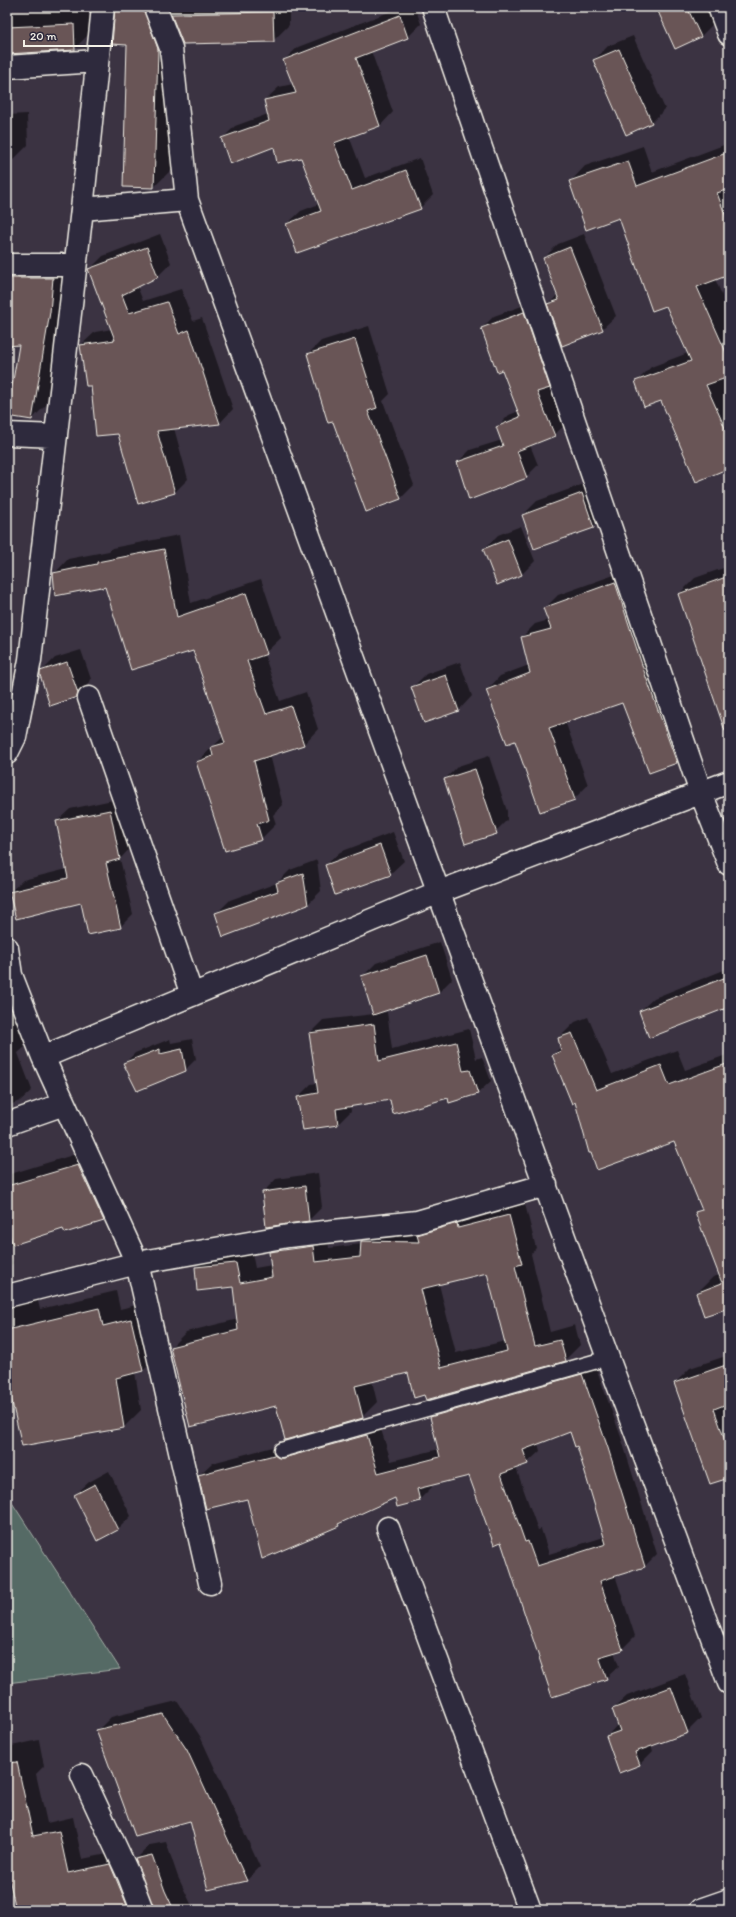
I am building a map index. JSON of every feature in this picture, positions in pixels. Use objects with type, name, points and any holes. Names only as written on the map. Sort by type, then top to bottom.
[{"type":"street","points":[[7,753],[15,737],[30,660],[82,209],[103,7]]},
{"type":"street","points":[[155,7],[171,48],[187,200],[440,892],[608,1358],[729,1683]]},
{"type":"street","points":[[433,7],[701,793],[729,864]]},
{"type":"street","points":[[719,7],[729,34]]},
{"type":"street","points":[[7,67],[97,62]]},
{"type":"street","points":[[82,209],[187,200]]},
{"type":"street","points":[[7,265],[75,265]]},
{"type":"street","points":[[7,434],[56,436]]},
{"type":"street","points":[[90,698],[192,995]]},
{"type":"street","points":[[43,1057],[440,892],[729,782]]},
{"type":"street","points":[[7,948],[9,976],[43,1057],[137,1263],[210,1583]]},
{"type":"street","points":[[7,1124],[64,1104]]},
{"type":"street","points":[[7,1296],[137,1263],[288,1236],[417,1222],[546,1186]]},
{"type":"street","points":[[388,1528],[530,1910]]},
{"type":"street","points":[[82,1775],[129,1876],[142,1910]]},
{"type":"street","points":[[700,1910],[729,1900]]},
{"type":"lane","points":[[281,1450],[608,1358]]},
{"type":"green space","points":[[7,1495],[120,1669],[7,1683]]},
{"type":"building","points":[[115,7],[143,7],[158,49],[154,188],[123,187],[127,45],[112,44]]},
{"type":"building","points":[[656,7],[687,7],[701,37],[675,49]]},
{"type":"building","points":[[273,12],[274,42],[183,44],[171,14]]},
{"type":"building","points":[[400,15],[408,38],[356,58],[380,126],[334,143],[352,190],[406,170],[421,209],[297,253],[286,224],[321,211],[301,158],[277,163],[274,147],[230,164],[221,138],[269,121],[264,100],[296,93],[283,60]]},
{"type":"building","points":[[74,24],[75,50],[7,54],[7,27]]},
{"type":"building","points":[[619,49],[652,123],[626,135],[593,60]]},
{"type":"building","points":[[729,152],[729,189],[717,193],[729,225],[729,275],[697,287],[729,359],[729,377],[706,385],[729,437],[729,468],[696,482],[661,401],[644,407],[635,381],[691,361],[666,306],[652,311],[619,218],[586,230],[569,181],[628,161],[637,186]]},
{"type":"building","points":[[147,247],[158,277],[122,295],[129,313],[167,302],[179,334],[189,330],[220,424],[157,431],[175,493],[138,504],[118,434],[96,436],[91,386],[86,386],[80,345],[115,340],[88,269]]},
{"type":"building","points":[[570,247],[603,330],[562,346],[547,304],[559,300],[543,258]]},
{"type":"building","points":[[7,278],[53,278],[50,312],[32,420],[7,416],[19,345],[7,346]]},
{"type":"building","points":[[524,312],[550,388],[537,392],[555,436],[517,451],[527,478],[469,500],[457,462],[503,446],[496,427],[520,417],[502,370],[497,372],[481,328]]},
{"type":"building","points":[[355,339],[377,408],[368,411],[401,499],[366,512],[333,422],[328,423],[307,354]]},
{"type":"building","points":[[582,493],[594,528],[534,549],[522,515]]},
{"type":"building","points":[[508,539],[522,575],[497,585],[483,549]]},
{"type":"building","points":[[164,549],[177,617],[246,593],[267,654],[247,661],[266,714],[291,706],[304,745],[254,761],[269,820],[257,824],[262,840],[225,851],[196,762],[213,756],[211,747],[225,743],[193,651],[131,670],[105,587],[55,596],[53,573],[97,564],[97,562]]},
{"type":"building","points":[[729,576],[729,731],[725,731],[678,594]]},
{"type":"building","points":[[615,582],[646,677],[677,763],[649,773],[622,703],[549,728],[575,800],[540,812],[515,741],[507,744],[486,690],[530,673],[521,637],[551,629],[543,608]]},
{"type":"building","points":[[67,662],[78,693],[77,697],[50,706],[40,671]]},
{"type":"building","points":[[446,675],[459,711],[424,723],[411,687]]},
{"type":"building","points":[[475,769],[497,834],[465,844],[444,779]]},
{"type":"building","points":[[110,810],[120,859],[106,863],[121,928],[88,935],[81,903],[16,919],[9,892],[68,878],[56,821]]},
{"type":"building","points":[[380,845],[391,875],[335,895],[325,865]]},
{"type":"building","points":[[303,873],[308,905],[223,937],[215,913],[278,891],[276,883]]},
{"type":"building","points":[[427,955],[439,993],[373,1015],[361,976]]},
{"type":"building","points":[[729,976],[729,1007],[649,1038],[639,1011]]},
{"type":"building","points":[[374,1024],[379,1061],[456,1042],[463,1071],[470,1070],[478,1094],[449,1103],[448,1098],[393,1114],[390,1100],[336,1109],[338,1125],[303,1130],[297,1097],[318,1093],[309,1033]]},
{"type":"building","points":[[572,1033],[596,1090],[661,1065],[669,1085],[729,1063],[729,1308],[704,1316],[696,1293],[722,1283],[695,1212],[702,1210],[674,1142],[597,1170],[591,1153],[589,1153],[575,1102],[572,1104],[552,1055],[561,1051],[558,1038]]},
{"type":"building","points":[[160,1049],[160,1054],[182,1049],[186,1071],[137,1091],[123,1063]]},
{"type":"building","points":[[78,1165],[104,1221],[65,1233],[63,1229],[13,1245],[7,1228],[7,1186]]},
{"type":"building","points":[[305,1186],[309,1221],[266,1227],[262,1192]]},
{"type":"building","points":[[509,1215],[522,1264],[515,1266],[535,1346],[560,1340],[566,1361],[426,1400],[424,1395],[414,1398],[408,1373],[355,1386],[363,1418],[285,1440],[276,1406],[190,1427],[170,1347],[238,1330],[233,1287],[197,1291],[195,1267],[236,1263],[240,1283],[272,1277],[269,1252],[313,1246],[315,1262],[360,1257],[361,1241],[419,1242],[417,1235],[457,1223],[458,1228]],"holes":[[[487,1273],[507,1351],[441,1368],[421,1289]]]},
{"type":"building","points":[[99,1308],[103,1326],[131,1319],[143,1371],[116,1378],[124,1428],[22,1446],[7,1380],[7,1330]]},
{"type":"building","points":[[729,1364],[729,1403],[714,1409],[729,1452],[729,1478],[710,1484],[674,1383]]},
{"type":"building","points":[[582,1374],[608,1448],[645,1567],[600,1581],[623,1650],[599,1657],[607,1679],[552,1697],[501,1542],[494,1545],[469,1476],[417,1489],[420,1501],[397,1507],[395,1498],[338,1524],[339,1526],[262,1559],[247,1499],[206,1509],[198,1475],[274,1455],[279,1458],[283,1458],[367,1435],[378,1473],[440,1457],[430,1417]],"holes":[[[570,1432],[575,1447],[577,1446],[606,1544],[537,1566],[528,1541],[525,1542],[501,1474],[528,1464],[523,1450]]]},
{"type":"building","points":[[95,1484],[118,1530],[97,1541],[74,1495]]},
{"type":"building","points":[[671,1687],[688,1733],[635,1752],[640,1765],[619,1773],[606,1736],[620,1731],[612,1709]]},
{"type":"building","points":[[163,1714],[187,1750],[247,1881],[208,1890],[190,1821],[135,1836],[96,1730]]},
{"type":"building","points":[[17,1762],[33,1836],[59,1831],[68,1873],[110,1864],[129,1910],[16,1910],[7,1869],[7,1763]]},
{"type":"building","points":[[152,1855],[165,1891],[174,1910],[154,1910],[135,1859]]}]
